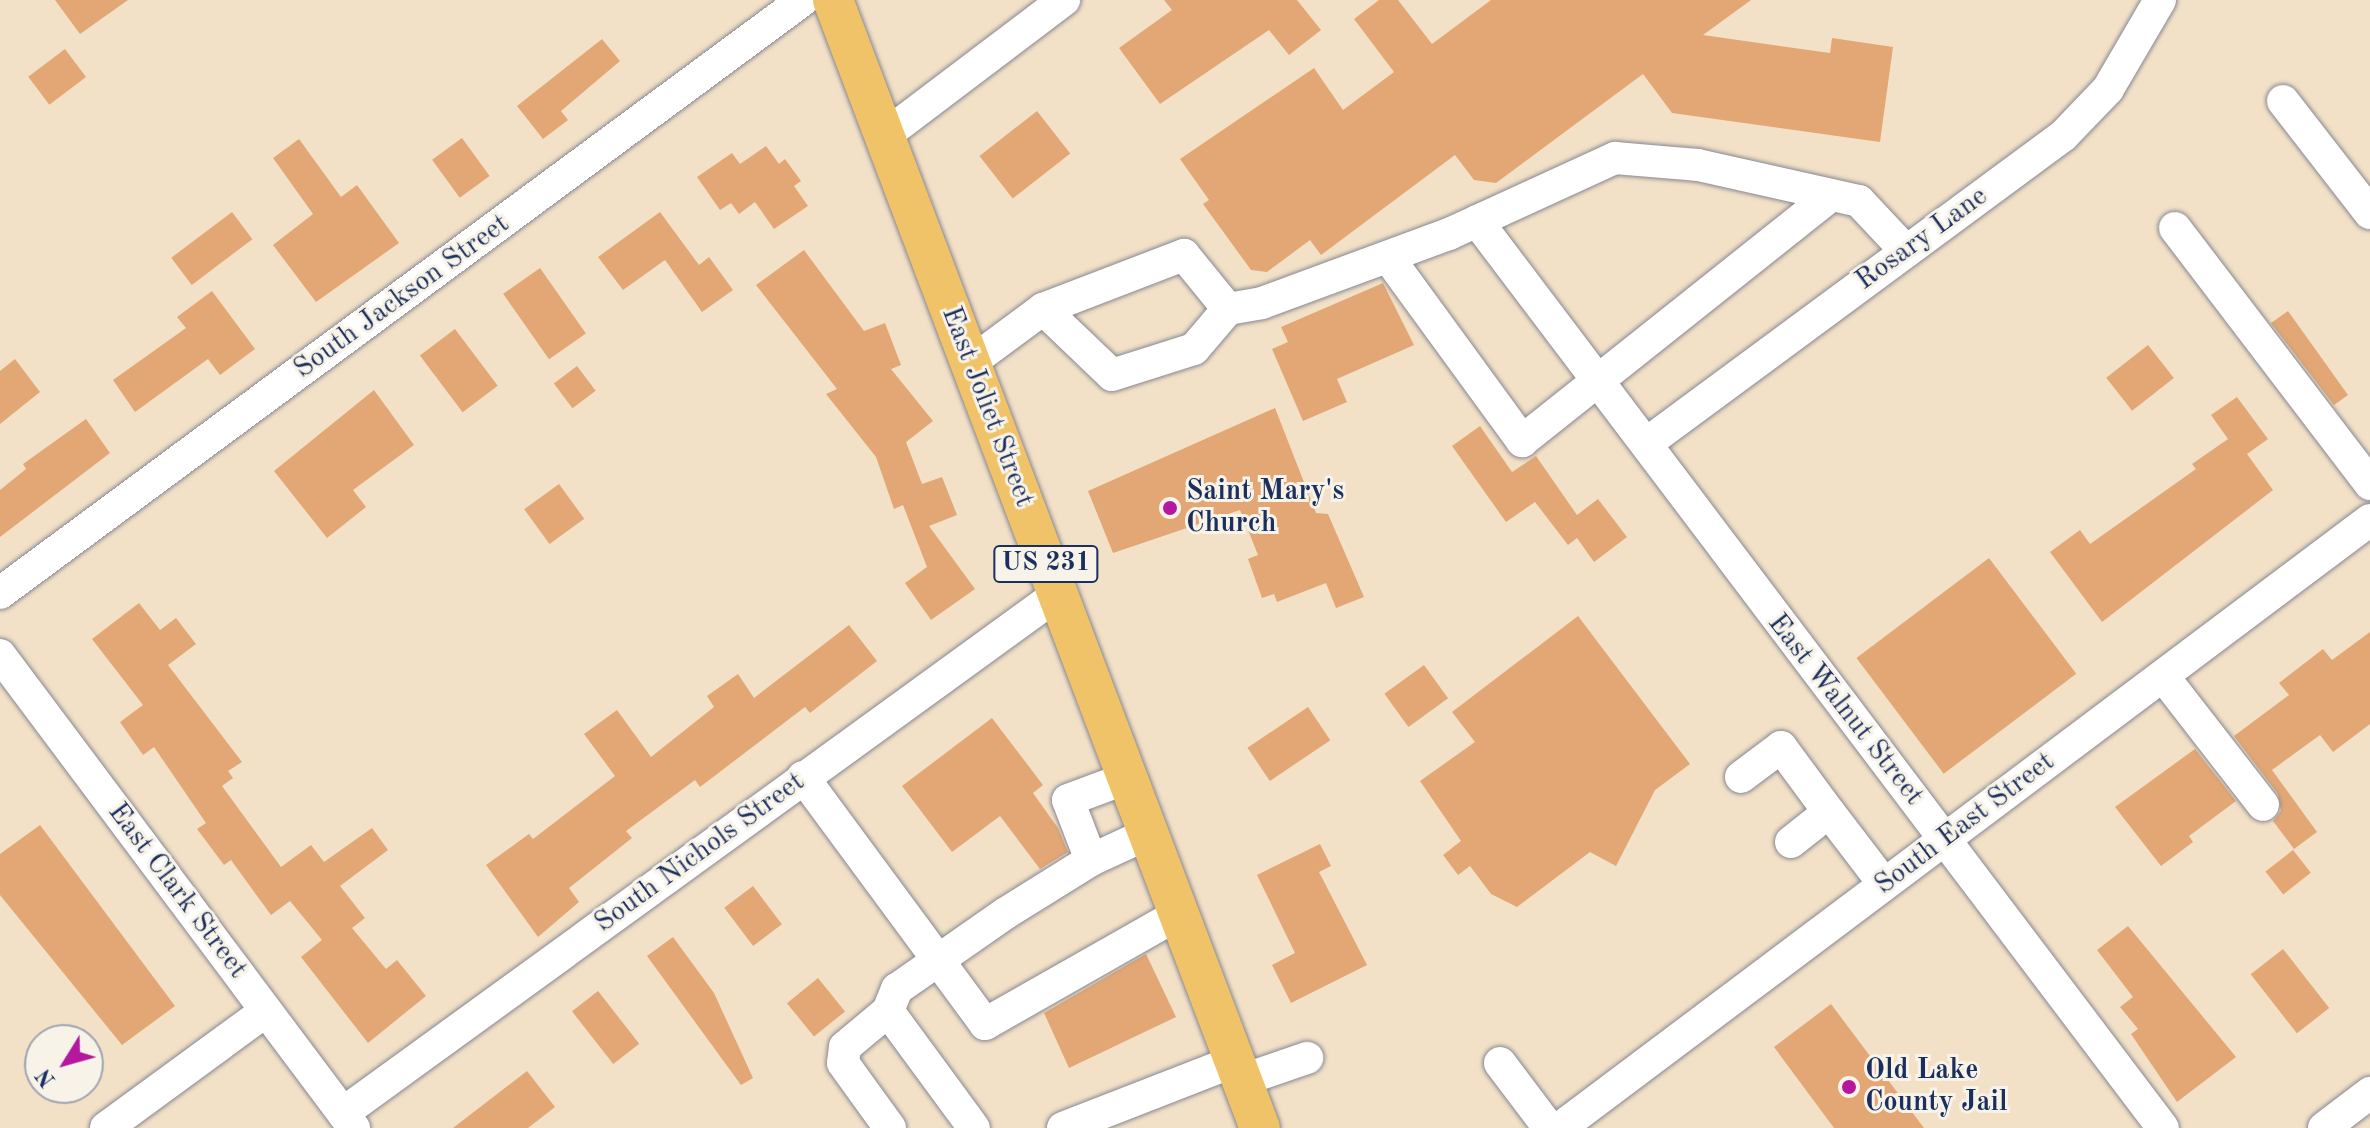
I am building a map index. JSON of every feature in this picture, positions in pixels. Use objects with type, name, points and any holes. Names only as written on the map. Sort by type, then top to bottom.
[{"type":"main road","name":"East Joliet Street","points":[[833,0],[1260,1128]]},
{"type":"street","name":"South Jackson Street","points":[[0,593],[803,0]]},
{"type":"street","points":[[884,136],[1064,0]]},
{"type":"street","name":"Rosary Lane","points":[[1647,443],[2063,136],[2108,89],[2160,0]]},
{"type":"street","points":[[2283,101],[2370,213]]},
{"type":"street","points":[[1043,309],[1112,375],[1194,349],[1228,309],[1262,303],[1388,257],[1477,221],[1615,158],[1698,165],[1859,201],[1906,251]]},
{"type":"street","points":[[1388,257],[1522,441],[1600,382],[1831,195]]},
{"type":"street","name":"East Walnut Street","points":[[1477,221],[1647,443],[1780,628],[1945,839],[2163,1128]]},
{"type":"street","points":[[2175,228],[2370,484]]},
{"type":"street","points":[[970,363],[1043,309],[1184,255],[1228,309]]},
{"type":"street","name":"South East Street","points":[[1560,1128],[2370,520]]},
{"type":"street","name":"South Nichols Street","points":[[348,1121],[803,777],[1058,594]]},
{"type":"street","name":"East Clark Street","points":[[0,655],[348,1121]]},
{"type":"street","points":[[2163,676],[2263,805]]},
{"type":"street","points":[[1741,777],[1781,747],[1884,884]]},
{"type":"street","points":[[803,777],[985,1024],[1179,914]]},
{"type":"street","points":[[1091,860],[1068,800],[1127,778]]},
{"type":"street","points":[[1791,842],[1829,812]]},
{"type":"street","points":[[890,1128],[843,1063],[845,1047],[888,1011],[897,989],[1091,860],[1147,834]]},
{"type":"street","points":[[106,1128],[266,1011]]},
{"type":"street","points":[[888,1011],[974,1128]]},
{"type":"street","points":[[1063,1128],[1239,1070],[1307,1058]]},
{"type":"street","points":[[1500,1063],[1549,1128]]},
{"type":"street","points":[[2324,1128],[2370,1093]]},
{"type":"building","points":[[55,0],[128,0],[80,34]]},
{"type":"building","points":[[1164,0],[1297,0],[1321,30],[1289,55],[1269,30],[1160,104],[1119,48],[1172,10]]},
{"type":"building","points":[[1379,0],[1398,0],[1432,44],[1491,0],[1751,0],[1703,35],[1830,53],[1832,38],[1893,47],[1880,142],[1672,113],[1643,74],[1496,183],[1474,180],[1455,155],[1321,255],[1310,240],[1267,272],[1251,270],[1203,204],[1209,200],[1180,159],[1314,68],[1343,110],[1394,72],[1354,19]]},
{"type":"building","points":[[602,39],[620,61],[561,111],[568,120],[543,139],[517,106]]},
{"type":"building","points":[[65,49],[86,77],[49,105],[28,77]]},
{"type":"building","points":[[1037,111],[1070,154],[1013,198],[979,156]]},
{"type":"building","points":[[462,138],[490,176],[460,198],[432,160]]},
{"type":"building","points":[[299,139],[341,197],[357,185],[399,243],[316,302],[273,245],[313,214],[273,158]]},
{"type":"building","points":[[766,146],[779,164],[785,159],[801,181],[794,186],[808,206],[774,229],[755,202],[739,214],[731,203],[720,210],[697,177],[732,153],[740,164]]},
{"type":"building","points":[[232,212],[252,239],[192,285],[171,258]]},
{"type":"building","points":[[660,212],[699,265],[709,257],[733,290],[702,312],[665,260],[623,290],[598,257]]},
{"type":"building","points":[[804,250],[864,331],[885,323],[901,365],[891,369],[933,421],[906,442],[922,484],[942,477],[957,515],[929,526],[975,589],[931,620],[905,583],[927,567],[903,505],[894,509],[876,457],[826,394],[837,389],[756,285]]},
{"type":"building","points":[[540,268],[586,334],[549,359],[503,294]]},
{"type":"building","points":[[1383,283],[1414,345],[1337,379],[1347,402],[1303,421],[1272,349],[1288,342],[1281,327]]},
{"type":"building","points":[[212,291],[255,349],[220,375],[208,359],[135,412],[113,380],[186,328],[177,317]]},
{"type":"building","points":[[2288,311],[2348,395],[2334,405],[2271,323]]},
{"type":"building","points":[[455,329],[498,386],[463,412],[420,355]]},
{"type":"building","points":[[2148,345],[2174,378],[2132,411],[2106,378]]},
{"type":"building","points":[[15,359],[40,392],[0,424],[0,371]]},
{"type":"building","points":[[577,366],[596,391],[572,408],[554,383]]},
{"type":"building","points":[[374,390],[414,445],[353,490],[366,507],[327,538],[274,471]]},
{"type":"building","points":[[2237,397],[2268,439],[2247,454],[2273,490],[2102,622],[2050,552],[2080,530],[2090,544],[2196,469],[2192,464],[2228,439],[2211,415]]},
{"type":"building","name":"Saint Mary's Church","points":[[1275,408],[1316,513],[1328,514],[1364,597],[1336,608],[1326,583],[1277,602],[1274,594],[1262,598],[1248,559],[1258,555],[1240,510],[1113,553],[1088,491]]},
{"type":"building","points":[[86,419],[110,453],[0,537],[0,490],[26,469],[23,464]]},
{"type":"building","points":[[1480,426],[1512,472],[1536,456],[1577,515],[1598,499],[1627,537],[1594,562],[1577,538],[1568,545],[1535,502],[1506,522],[1452,446]]},
{"type":"building","points":[[559,484],[584,519],[549,544],[524,509]]},
{"type":"building","points":[[1989,558],[2076,674],[1944,774],[1856,658]]},
{"type":"building","points":[[139,603],[160,630],[176,618],[196,644],[168,665],[242,762],[228,771],[233,778],[222,786],[281,867],[311,845],[324,862],[372,828],[388,850],[340,886],[365,918],[352,928],[386,969],[397,960],[426,996],[368,1043],[301,957],[322,940],[290,901],[271,915],[231,860],[224,865],[197,829],[206,823],[154,747],[143,755],[120,722],[143,705],[92,639]]},
{"type":"building","points":[[1578,616],[1690,764],[1655,790],[1616,866],[1590,852],[1517,907],[1491,894],[1470,866],[1458,875],[1443,855],[1461,841],[1420,781],[1475,742],[1452,712]]},
{"type":"building","points":[[849,625],[877,661],[810,713],[805,707],[700,787],[695,780],[626,831],[632,838],[569,888],[579,902],[538,937],[486,865],[529,834],[533,839],[615,776],[584,734],[617,710],[651,757],[714,707],[707,696],[738,674],[754,698]]},
{"type":"building","points":[[2370,632],[2370,724],[2333,752],[2320,735],[2272,770],[2317,832],[2294,849],[2273,821],[2281,811],[2278,794],[2234,736],[2289,695],[2279,683],[2323,649],[2332,660]]},
{"type":"building","points":[[1424,665],[1448,698],[1408,727],[1384,694]]},
{"type":"building","points":[[1308,707],[1330,740],[1270,781],[1247,748]]},
{"type":"building","points":[[992,718],[1043,785],[1033,793],[1058,828],[1068,852],[1040,869],[1000,816],[952,852],[902,786]]},
{"type":"building","points":[[2195,749],[2236,801],[2189,836],[2193,842],[2161,866],[2115,807]]},
{"type":"building","points":[[40,825],[175,1006],[122,1045],[0,895],[0,854]]},
{"type":"building","points":[[1320,844],[1331,866],[1319,872],[1367,965],[1291,1003],[1272,965],[1295,953],[1257,875]]},
{"type":"building","points":[[2293,850],[2311,873],[2283,894],[2265,872]]},
{"type":"building","points":[[753,886],[782,924],[753,946],[724,908]]},
{"type":"building","points":[[2128,926],[2236,1057],[2177,1102],[2131,1034],[2138,1029],[2120,1007],[2133,997],[2097,950]]},
{"type":"building","points":[[673,937],[714,993],[753,1078],[741,1085],[647,956]]},
{"type":"building","points":[[2283,949],[2329,1008],[2297,1033],[2251,974]]},
{"type":"building","points":[[1146,954],[1176,1017],[1069,1068],[1044,1013]]},
{"type":"building","points":[[818,978],[845,1011],[814,1037],[787,1003]]},
{"type":"building","points":[[598,991],[639,1044],[613,1064],[572,1011]]},
{"type":"building","name":"Old Lake County Jail","points":[[1831,1004],[1924,1128],[1834,1128],[1774,1047]]},
{"type":"building","points":[[527,1071],[555,1107],[528,1128],[453,1128]]},
{"type":"place","name":"Saint Mary's Church","points":[[1170,508]]},
{"type":"place","name":"Old Lake County Jail","points":[[1849,1087]]}]
